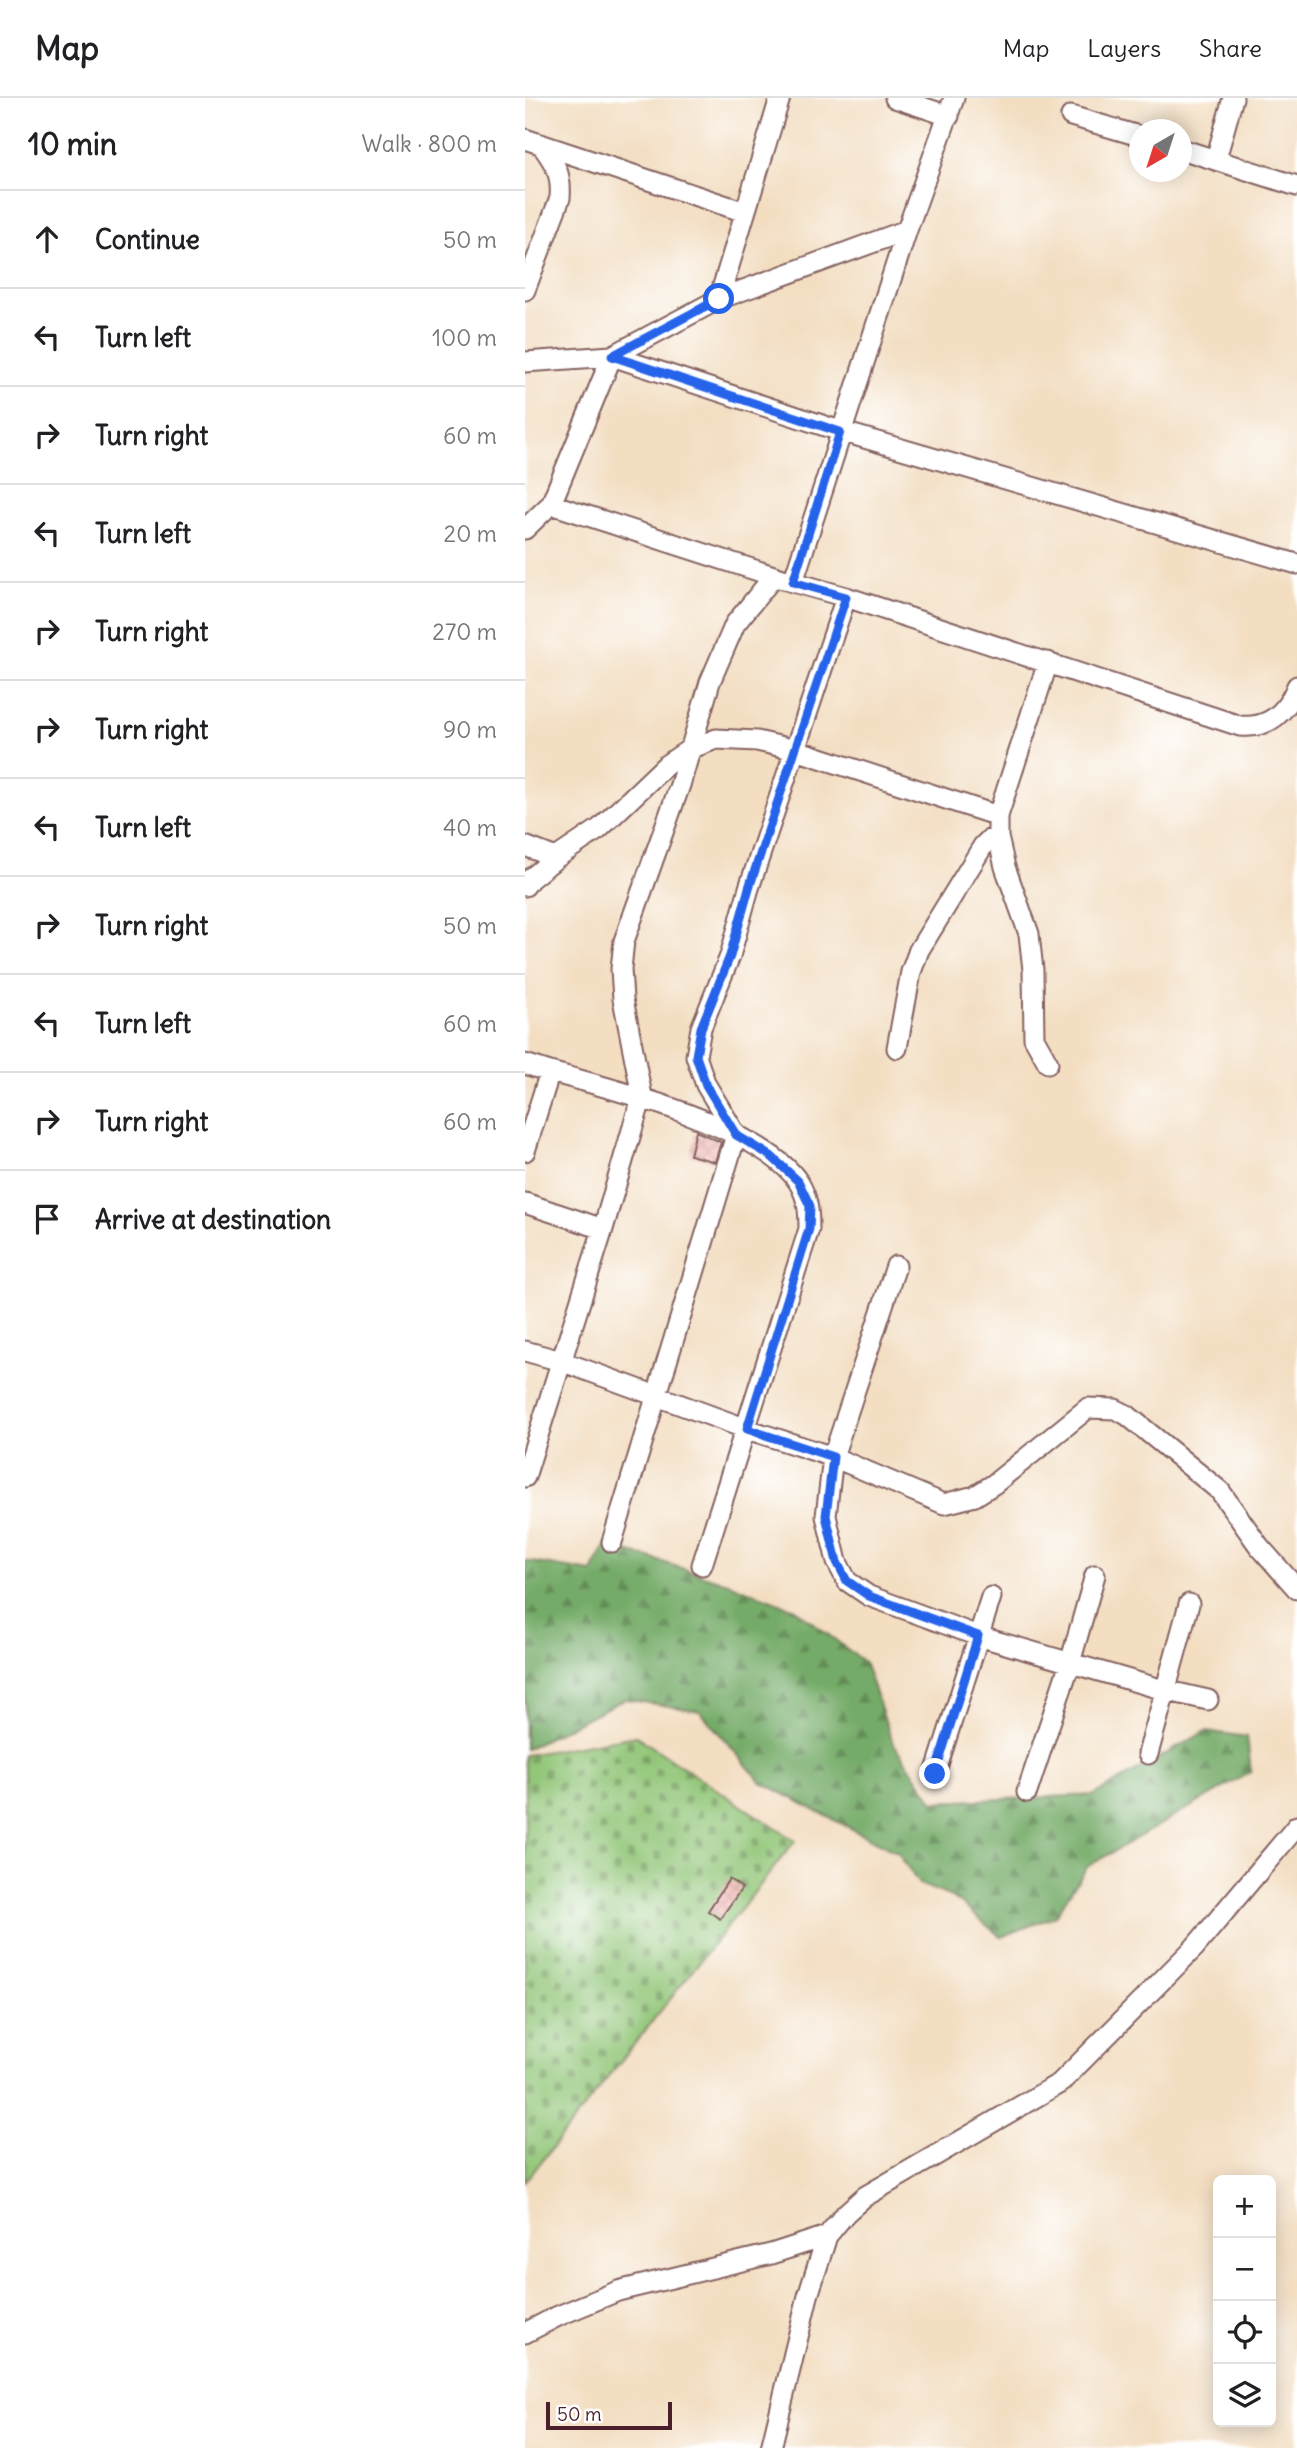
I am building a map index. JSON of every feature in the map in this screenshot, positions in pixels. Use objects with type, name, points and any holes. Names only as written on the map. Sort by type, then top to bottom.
[{"type":"street","points":[[719,299],[780,98]]},
{"type":"street","points":[[525,1477],[642,1096],[623,999],[621,969],[624,941],[680,785],[711,682],[735,624],[784,579],[840,432],[907,230],[952,107],[895,98]]},
{"type":"street","points":[[1216,159],[1233,98]]},
{"type":"street","points":[[1071,116],[1129,133]]},
{"type":"street","points":[[533,142],[745,212]]},
{"type":"street","points":[[525,290],[560,198],[561,181],[557,166],[533,142]]},
{"type":"street","points":[[1192,152],[1297,186]]},
{"type":"street","points":[[525,529],[551,504],[612,356],[719,299],[907,230]]},
{"type":"street","points":[[525,362],[612,356],[840,432],[1297,564]]},
{"type":"street","points":[[551,504],[1240,726],[1256,728],[1276,716],[1293,697],[1297,686]]},
{"type":"street","points":[[612,1542],[736,1135],[706,1085],[696,1056],[701,1028],[730,956],[749,888],[846,597]]},
{"type":"street","points":[[1048,663],[998,816],[998,837],[1005,867],[1029,934],[1033,970],[1034,1038],[1048,1063]]},
{"type":"street","points":[[525,886],[556,858],[599,829],[666,765],[690,749],[716,738],[757,741],[796,750],[998,816]]},
{"type":"street","points":[[897,1048],[911,972],[919,950],[983,846],[998,837]]},
{"type":"street","points":[[525,846],[556,858]]},
{"type":"street","points":[[525,1063],[642,1096],[736,1135],[771,1156],[798,1181],[810,1206],[809,1229],[702,1565]]},
{"type":"street","points":[[525,1151],[550,1072]]},
{"type":"street","points":[[525,1203],[603,1229]]},
{"type":"street","points":[[896,1266],[833,1457],[826,1516],[837,1562],[847,1581],[869,1596],[978,1636],[1207,1700]]},
{"type":"street","points":[[525,1351],[561,1361],[747,1429],[833,1457],[938,1502],[952,1503],[975,1496],[995,1485],[1088,1408],[1115,1409],[1127,1415],[1220,1491],[1259,1546],[1297,1589]]},
{"type":"street","points":[[1027,1792],[1070,1663],[1095,1575]]},
{"type":"street","points":[[935,1774],[991,1597]]},
{"type":"street","points":[[1148,1754],[1189,1604]]},
{"type":"street","points":[[771,2448],[808,2296],[827,2236],[846,2213],[864,2197],[1060,2083],[1194,1948],[1297,1826]]},
{"type":"street","points":[[525,2333],[618,2291],[771,2254],[827,2236]]},
{"type":"green space","points":[[606,1544],[728,1583],[795,1609],[864,1662],[893,1743],[934,1802],[1094,1795],[1206,1731],[1247,1737],[1251,1772],[1087,1867],[1055,1916],[1001,1937],[954,1898],[919,1884],[898,1853],[761,1782],[700,1711],[624,1699],[525,1749],[525,1561],[592,1572]]},
{"type":"green space","points":[[636,1736],[795,1841],[525,2182],[525,1755]]},
{"type":"building","points":[[696,1131],[721,1142],[715,1162],[690,1155]]},
{"type":"building","points":[[729,1879],[742,1888],[720,1919],[708,1911]]},
{"type":"route","points":[[719,299],[612,356],[840,432],[793,582],[846,597],[749,888],[730,956],[701,1028],[696,1056],[706,1085],[736,1135],[771,1156],[798,1181],[810,1206],[809,1229],[747,1429],[833,1457],[826,1516],[837,1562],[847,1581],[869,1596],[978,1636],[935,1774]]}]
